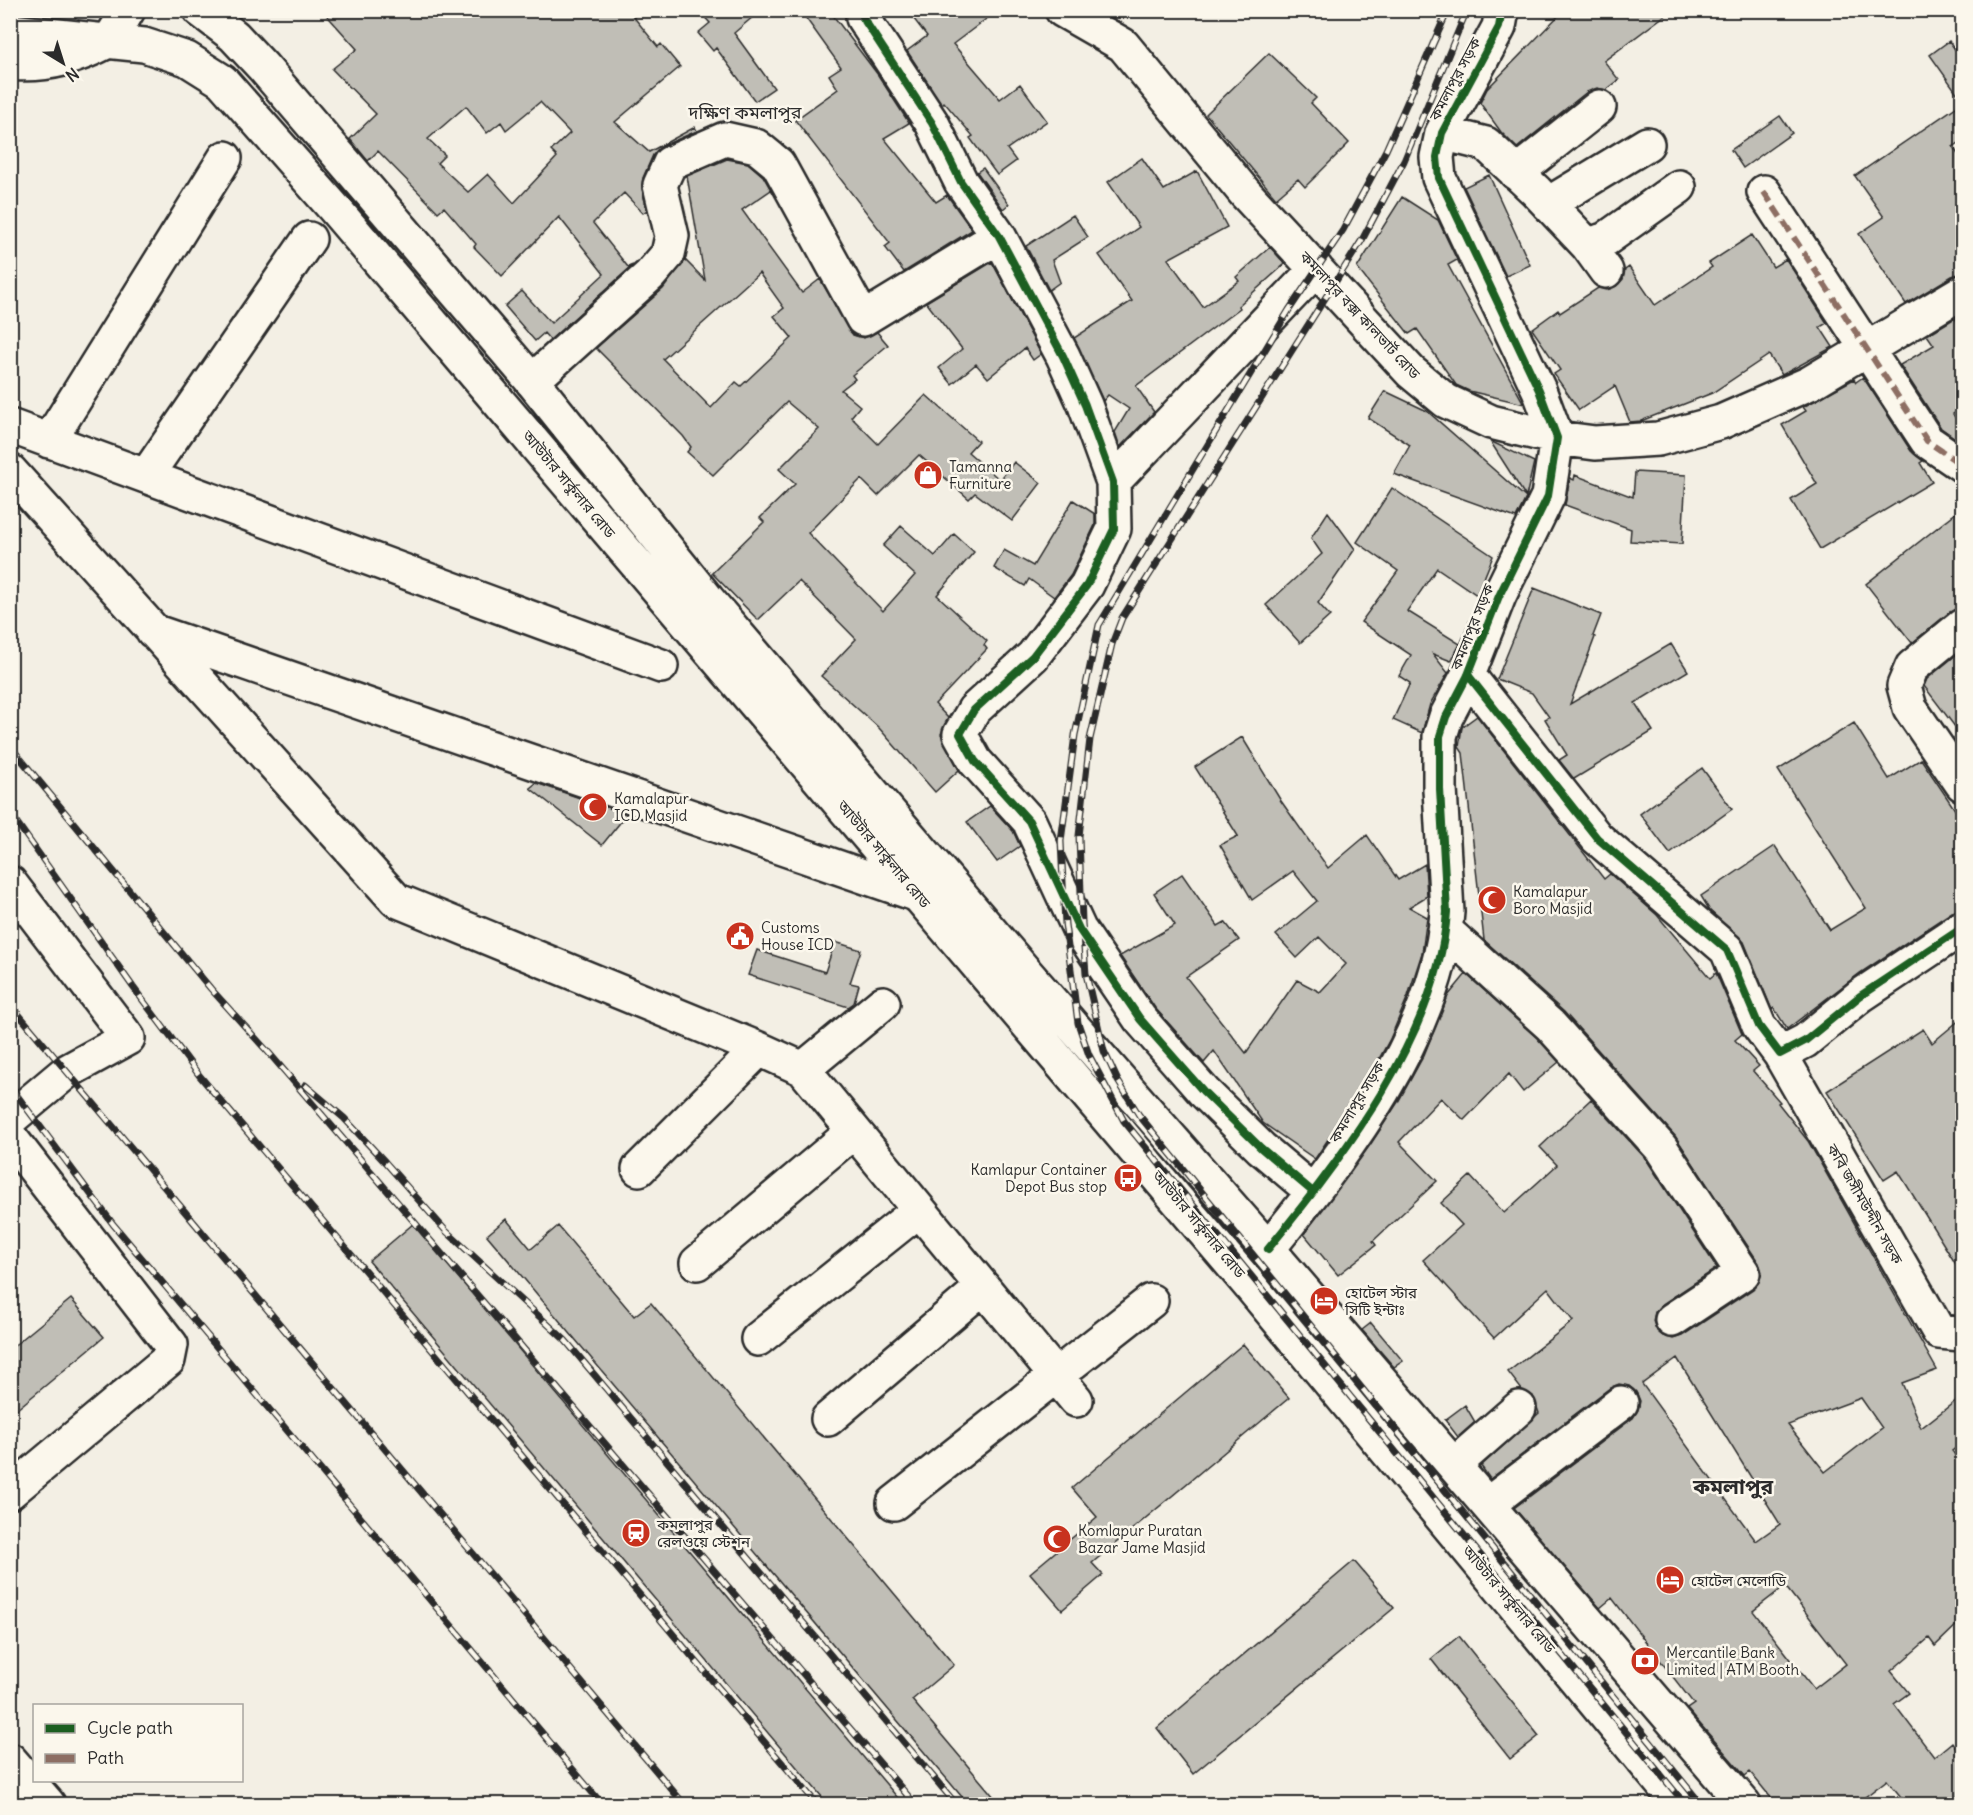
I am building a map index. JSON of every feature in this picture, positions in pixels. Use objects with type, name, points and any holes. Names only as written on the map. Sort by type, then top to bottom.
[{"type":"street","points":[[10,63],[34,65],[65,60],[110,39],[128,10]]},
{"type":"street","name":"কমলাপুর বক্স কালভার্ট রোড","points":[[1062,10],[1123,45],[1245,193],[1411,372],[1446,401],[1491,422],[1557,438],[1595,443],[1658,439],[1721,422],[1810,383],[1962,292]]},
{"type":"street","name":"কমলাপুর সড়ক","points":[[1268,1249],[1347,1147],[1393,1072],[1421,1013],[1443,955],[1447,912],[1440,789],[1440,736],[1446,717],[1467,675],[1499,596],[1548,496],[1557,438],[1539,390],[1439,178],[1437,157],[1442,133],[1499,27],[1502,10]]},
{"type":"street","name":"আউটার সার্কুলার রোড","points":[[203,11],[234,36],[263,68],[532,381],[708,600],[1744,1804]]},
{"type":"street","points":[[863,18],[932,123],[961,182],[999,236],[1085,405],[1113,482],[1114,529],[1087,585],[1033,656],[974,710],[960,734],[975,760],[1029,821],[1079,929],[1140,1019],[1204,1092],[1261,1148],[1313,1192]]},
{"type":"street","name":"আউটার সার্কুলার রোড","points":[[10,31],[110,39],[166,51],[187,59],[222,81],[365,244],[1252,1288],[1678,1804]]},
{"type":"street","points":[[1516,173],[1599,107]]},
{"type":"street","points":[[1442,133],[1486,144],[1548,204],[1597,259],[1606,239],[1679,187]]},
{"type":"street","points":[[532,381],[650,275],[668,254],[672,236],[660,185],[670,163],[725,139],[756,146],[778,164],[863,318],[999,236]]},
{"type":"street","points":[[1548,204],[1647,144]]},
{"type":"street","points":[[49,441],[225,158]]},
{"type":"street","points":[[1764,192],[1927,441],[1962,465]]},
{"type":"street","points":[[146,476],[309,239]]},
{"type":"street","points":[[1113,482],[1316,269]]},
{"type":"street","points":[[10,426],[661,666]]},
{"type":"street","points":[[10,471],[396,900],[803,1069],[1076,1400]]},
{"type":"street","points":[[1962,626],[1912,667],[1904,686],[1910,708],[1962,784]]},
{"type":"street","points":[[152,630],[918,894]]},
{"type":"street","points":[[1467,675],[1597,838],[1727,950],[1760,1026],[1780,1054],[1805,1041],[1860,996],[1962,928]]},
{"type":"street","points":[[10,883],[128,1038],[66,1072],[10,1119]]},
{"type":"street","points":[[1446,931],[1550,1025],[1661,1148],[1743,1273],[1672,1320]]},
{"type":"street","points":[[803,1069],[883,1004]]},
{"type":"street","points":[[639,1169],[759,1049]]},
{"type":"street","name":"কবি জসীমউদ্দীন সড়ক","points":[[1780,1054],[1939,1332],[1962,1334]]},
{"type":"street","points":[[697,1263],[854,1131]]},
{"type":"street","points":[[10,1137],[171,1345],[168,1360],[10,1492]]},
{"type":"street","points":[[758,1339],[919,1210]]},
{"type":"street","points":[[828,1419],[983,1287]]},
{"type":"street","points":[[894,1503],[1151,1301]]},
{"type":"street","points":[[1488,1504],[1621,1403]]},
{"type":"street","points":[[1454,1465],[1519,1408]]},
{"type":"street","points":[[10,1760],[48,1804]]},
{"type":"building","points":[[322,10],[628,10],[658,47],[661,44],[680,67],[615,122],[649,152],[695,127],[697,131],[663,146],[653,155],[643,178],[642,189],[647,210],[643,213],[624,193],[593,223],[628,267],[633,265],[550,340],[544,333],[535,341],[505,306],[522,291],[551,323],[604,274],[559,217],[502,276],[474,247],[476,244],[444,207],[438,212],[378,151],[368,161],[350,139],[376,114],[332,69],[357,49]],"holes":[[[540,102],[570,133],[551,151],[557,157],[514,203],[488,174],[468,192],[437,163],[445,155],[428,139],[466,106],[487,133],[501,122],[506,130]]]},
{"type":"building","points":[[698,10],[761,10],[734,33],[774,88],[755,101],[716,48],[713,51],[698,33],[710,23]]},
{"type":"building","points":[[800,10],[829,10],[878,75],[909,123],[884,138],[936,202],[947,195],[972,230],[904,272],[885,247],[890,243],[795,120],[838,89],[829,75],[841,67]]},
{"type":"building","points":[[907,10],[998,10],[953,44],[1000,99],[1020,84],[1047,121],[1007,149],[1016,161],[997,175],[970,138],[973,136],[944,102],[942,104],[907,51],[927,36]]},
{"type":"building","points":[[1564,10],[1672,10],[1604,61],[1619,80],[1606,90],[1597,88],[1587,92],[1517,148],[1501,132],[1480,103],[1487,89]]},
{"type":"building","points":[[1949,41],[1962,59],[1962,100],[1930,55]]},
{"type":"building","points":[[1269,53],[1316,98],[1311,103],[1349,143],[1305,187],[1298,179],[1276,198],[1206,114]]},
{"type":"building","points":[[1962,103],[1962,141],[1953,147],[1962,160],[1962,273],[1952,276],[1906,304],[1859,234],[1884,217],[1855,176]]},
{"type":"building","points":[[1780,116],[1792,133],[1743,168],[1731,150]]},
{"type":"building","points":[[1142,158],[1164,190],[1197,171],[1227,227],[1168,259],[1203,307],[1239,281],[1236,277],[1270,247],[1285,264],[1238,306],[1240,308],[1136,386],[1154,412],[1120,447],[1115,432],[1129,409],[1108,395],[1103,401],[1074,338],[1132,301],[1099,255],[1139,227],[1108,182]]},
{"type":"building","points":[[727,159],[748,163],[763,176],[771,190],[742,210],[802,293],[820,279],[853,335],[864,338],[877,332],[888,345],[852,375],[855,379],[841,390],[860,406],[851,417],[878,444],[926,395],[978,441],[968,452],[1000,480],[1014,462],[1041,483],[1012,521],[975,493],[969,499],[919,455],[878,496],[861,479],[808,533],[883,611],[915,575],[883,546],[901,526],[935,556],[954,534],[974,552],[937,595],[987,641],[984,645],[987,649],[935,704],[948,718],[941,734],[959,770],[935,792],[879,728],[821,676],[856,639],[799,581],[758,620],[712,573],[764,522],[760,518],[795,484],[779,469],[819,429],[787,402],[713,475],[687,452],[691,447],[683,436],[596,348],[663,289],[685,260],[705,280],[687,176]],"holes":[[[759,273],[784,308],[774,316],[792,338],[741,386],[736,382],[711,408],[663,359]]]},
{"type":"building","points":[[983,168],[1009,204],[1003,209],[977,172]]},
{"type":"building","points":[[1489,175],[1530,265],[1506,276],[1464,187]]},
{"type":"building","points":[[1402,197],[1438,220],[1457,260],[1448,265],[1524,404],[1469,391],[1456,385],[1417,329],[1409,334],[1357,268]]},
{"type":"building","points":[[1073,215],[1088,237],[1052,260],[1060,282],[1049,290],[1026,246]]},
{"type":"building","points":[[1752,235],[1773,267],[1786,259],[1827,323],[1820,327],[1833,347],[1782,375],[1769,355],[1712,393],[1641,421],[1630,422],[1615,386],[1579,410],[1554,374],[1560,370],[1532,329],[1558,310],[1560,313],[1598,288],[1607,290],[1616,286],[1623,279],[1625,270],[1629,267],[1655,305],[1712,267],[1709,263]]},
{"type":"building","points":[[992,262],[1041,354],[1033,360],[1025,348],[988,378],[976,364],[952,384],[939,368],[962,349],[926,302]]},
{"type":"building","points":[[1955,318],[1962,331],[1962,408],[1953,414],[1962,429],[1962,437],[1958,440],[1941,428],[1900,365],[1934,345],[1927,335]]},
{"type":"building","points":[[1863,377],[1911,451],[1923,461],[1920,463],[1932,482],[1820,549],[1791,500],[1817,484],[1782,425],[1806,411],[1803,407],[1854,379],[1856,382]]},
{"type":"building","points":[[1385,391],[1427,411],[1526,498],[1516,518],[1394,474],[1410,445],[1368,418]]},
{"type":"building","points":[[1490,441],[1534,462],[1526,497]]},
{"type":"building","points":[[1635,472],[1686,475],[1682,544],[1630,541],[1631,529],[1565,505],[1570,478],[1574,480],[1575,475],[1633,497]]},
{"type":"building","points":[[1392,488],[1493,556],[1477,595],[1437,568],[1407,611],[1460,644],[1451,661],[1433,654],[1448,673],[1430,704],[1422,733],[1393,720],[1410,683],[1399,676],[1411,655],[1361,622],[1398,571],[1357,542]]},
{"type":"building","points":[[1073,500],[1095,514],[1095,525],[1071,575],[1054,597],[1029,579],[1025,586],[994,568],[1004,550],[1033,566]]},
{"type":"building","points":[[1962,508],[1962,608],[1950,612],[1912,643],[1866,584]]},
{"type":"building","points":[[1328,512],[1355,549],[1318,603],[1330,616],[1300,643],[1266,605],[1322,554],[1311,538]]},
{"type":"building","points":[[1534,588],[1601,615],[1570,704],[1671,644],[1688,671],[1635,703],[1653,731],[1574,779],[1559,760],[1567,755],[1545,719],[1549,717],[1532,693],[1497,679]]},
{"type":"building","points":[[1962,650],[1962,736],[1924,686],[1927,679]]},
{"type":"building","points":[[1477,716],[1604,879],[1610,874],[1657,915],[1710,978],[1716,973],[1742,1034],[1735,1040],[1759,1066],[1753,1071],[1780,1102],[1778,1103],[1808,1141],[1937,1370],[1902,1383],[1921,1428],[1962,1396],[1962,1443],[1952,1451],[1962,1464],[1962,1620],[1935,1646],[1929,1638],[1891,1671],[1909,1693],[1894,1704],[1934,1757],[1952,1742],[1962,1756],[1962,1804],[1907,1804],[1887,1780],[1856,1804],[1776,1804],[1750,1772],[1745,1776],[1687,1709],[1694,1704],[1612,1598],[1600,1608],[1514,1508],[1633,1418],[1640,1401],[1636,1392],[1629,1386],[1619,1384],[1610,1388],[1490,1479],[1481,1466],[1539,1413],[1533,1396],[1522,1390],[1508,1372],[1573,1321],[1548,1288],[1494,1338],[1423,1260],[1462,1225],[1441,1203],[1470,1176],[1504,1213],[1557,1165],[1540,1147],[1591,1099],[1646,1159],[1717,1268],[1661,1305],[1655,1312],[1653,1321],[1657,1331],[1673,1339],[1682,1336],[1753,1289],[1759,1282],[1762,1272],[1759,1263],[1675,1136],[1564,1012],[1484,940],[1463,753],[1459,747],[1462,727]],"holes":[[[1677,1358],[1780,1524],[1756,1541],[1642,1384]],[[1861,1398],[1882,1428],[1825,1472],[1788,1425]],[[1785,1586],[1846,1664],[1814,1689],[1753,1611]]]},
{"type":"building","points":[[1854,723],[1889,779],[1921,759],[1962,820],[1962,910],[1952,912],[1860,973],[1787,1029],[1774,1008],[1772,1010],[1744,942],[1710,911],[1701,896],[1775,846],[1830,930],[1866,908],[1778,770]]},
{"type":"building","points":[[1242,737],[1281,801],[1328,868],[1367,835],[1398,880],[1425,864],[1427,896],[1409,907],[1427,917],[1422,953],[1408,996],[1390,1039],[1366,1082],[1315,1159],[1263,1123],[1214,1051],[1204,1063],[1155,1008],[1120,956],[1175,925],[1154,893],[1182,874],[1218,926],[1225,922],[1239,940],[1186,977],[1246,1053],[1297,980],[1320,992],[1346,964],[1319,937],[1297,958],[1276,935],[1317,901],[1293,871],[1252,900],[1220,845],[1238,836],[1195,767]]},
{"type":"building","points":[[1702,768],[1732,809],[1670,854],[1640,814]]},
{"type":"building","points":[[536,783],[627,814],[602,845],[530,788]]},
{"type":"building","points":[[990,806],[1013,831],[1020,846],[997,862],[967,822]]},
{"type":"building","points":[[835,942],[861,950],[850,983],[859,985],[854,1003],[848,1007],[748,975],[757,950],[825,972]]},
{"type":"building","points":[[1466,974],[1537,1038],[1559,1062],[1523,1092],[1509,1074],[1464,1120],[1441,1098],[1399,1142],[1437,1181],[1373,1241],[1376,1245],[1338,1275],[1304,1234],[1370,1145],[1398,1102],[1424,1055],[1448,996]]},
{"type":"building","points":[[1962,1018],[1962,1274],[1898,1171],[1884,1180],[1827,1091],[1923,1029],[1932,1043]]},
{"type":"building","points":[[506,1219],[531,1249],[558,1226],[634,1316],[651,1303],[954,1665],[912,1700],[1000,1804],[968,1804],[487,1235]]},
{"type":"building","name":"কমলাপুর রেলওয়ে স্টেশন","points":[[413,1224],[903,1804],[828,1804],[369,1261]]},
{"type":"building","points":[[71,1299],[104,1337],[10,1415],[10,1349]]},
{"type":"building","points":[[1371,1323],[1403,1361],[1394,1367],[1362,1330]]},
{"type":"building","points":[[1243,1344],[1289,1398],[1092,1563],[1103,1575],[1062,1610],[1030,1573],[1097,1517],[1072,1488]]},
{"type":"building","points":[[1465,1405],[1475,1422],[1458,1437],[1445,1420]]},
{"type":"building","points":[[1354,1561],[1394,1608],[1193,1774],[1157,1728]]},
{"type":"building","points":[[1459,1636],[1539,1736],[1510,1759],[1431,1659]]},
{"type":"railway","points":[[1448,10],[1386,150],[1343,230],[1289,310],[1099,625],[1075,735],[1061,841],[1065,924],[1078,1023],[1089,1055],[1124,1121],[1685,1804]]},
{"type":"railway","points":[[1467,10],[1404,161],[1362,240],[1122,618],[1112,644],[1090,739],[1079,836],[1086,974],[1104,1051],[1118,1081],[1139,1115],[1701,1804]]},
{"type":"railway","points":[[10,746],[211,989],[269,1053],[915,1804]]},
{"type":"railway","points":[[10,813],[133,987],[199,1075],[817,1804]]},
{"type":"railway","points":[[10,1004],[684,1804]]},
{"type":"railway","points":[[305,1085],[344,1118],[446,1231],[565,1340],[956,1804]]},
{"type":"railway","points":[[10,1086],[113,1224],[602,1804]]},
{"type":"marked path","points":[[1764,192],[1927,441],[1962,465]]},
{"type":"cycle path","points":[[1268,1249],[1326,1175],[1382,1092],[1406,1048],[1426,1003],[1440,957],[1447,912],[1440,789],[1440,736],[1446,717],[1468,675],[1499,596],[1548,496],[1557,438],[1539,390],[1439,178],[1437,157],[1442,133],[1499,27],[1502,10]]},
{"type":"cycle path","points":[[863,18],[932,123],[961,182],[999,236],[1063,356],[1085,405],[1113,482],[1114,529],[1087,585],[1033,656],[974,710],[960,734],[975,761],[1029,821],[1079,929],[1140,1019],[1204,1092],[1261,1148],[1313,1192]]},
{"type":"cycle path","points":[[1468,675],[1597,838],[1727,950],[1759,1026],[1780,1054],[1805,1041],[1860,996],[1962,928]]},
{"type":"place","name":"Tamanna Furniture","points":[[928,475]]},
{"type":"place","name":"Kamalapur ICD Masjid","points":[[593,807]]},
{"type":"place","name":"Kamalapur Boro Masjid","points":[[1492,900]]},
{"type":"place","name":"Customs House ICD","points":[[740,936]]},
{"type":"place","name":"Kamlapur Container Depot Bus stop","points":[[1128,1178]]},
{"type":"place","name":"হোটেল স্টার সিটি ইন্টাঃ","points":[[1324,1301]]},
{"type":"place","name":"কমলাপুর রেলওয়ে স্টেশন","points":[[636,1533]]},
{"type":"place","name":"Komlapur Puratan Bazar Jame Masjid","points":[[1057,1539]]},
{"type":"place","name":"হোটেল মেলোডি","points":[[1670,1580]]},
{"type":"place","name":"Mercantile Bank Limited | ATM Booth","points":[[1645,1661]]},
{"type":"district","name":"দক্ষিণ কমলাপুর","points":[[745,112]]},
{"type":"district","name":"কমলাপুর","points":[[1733,1486]]}]
